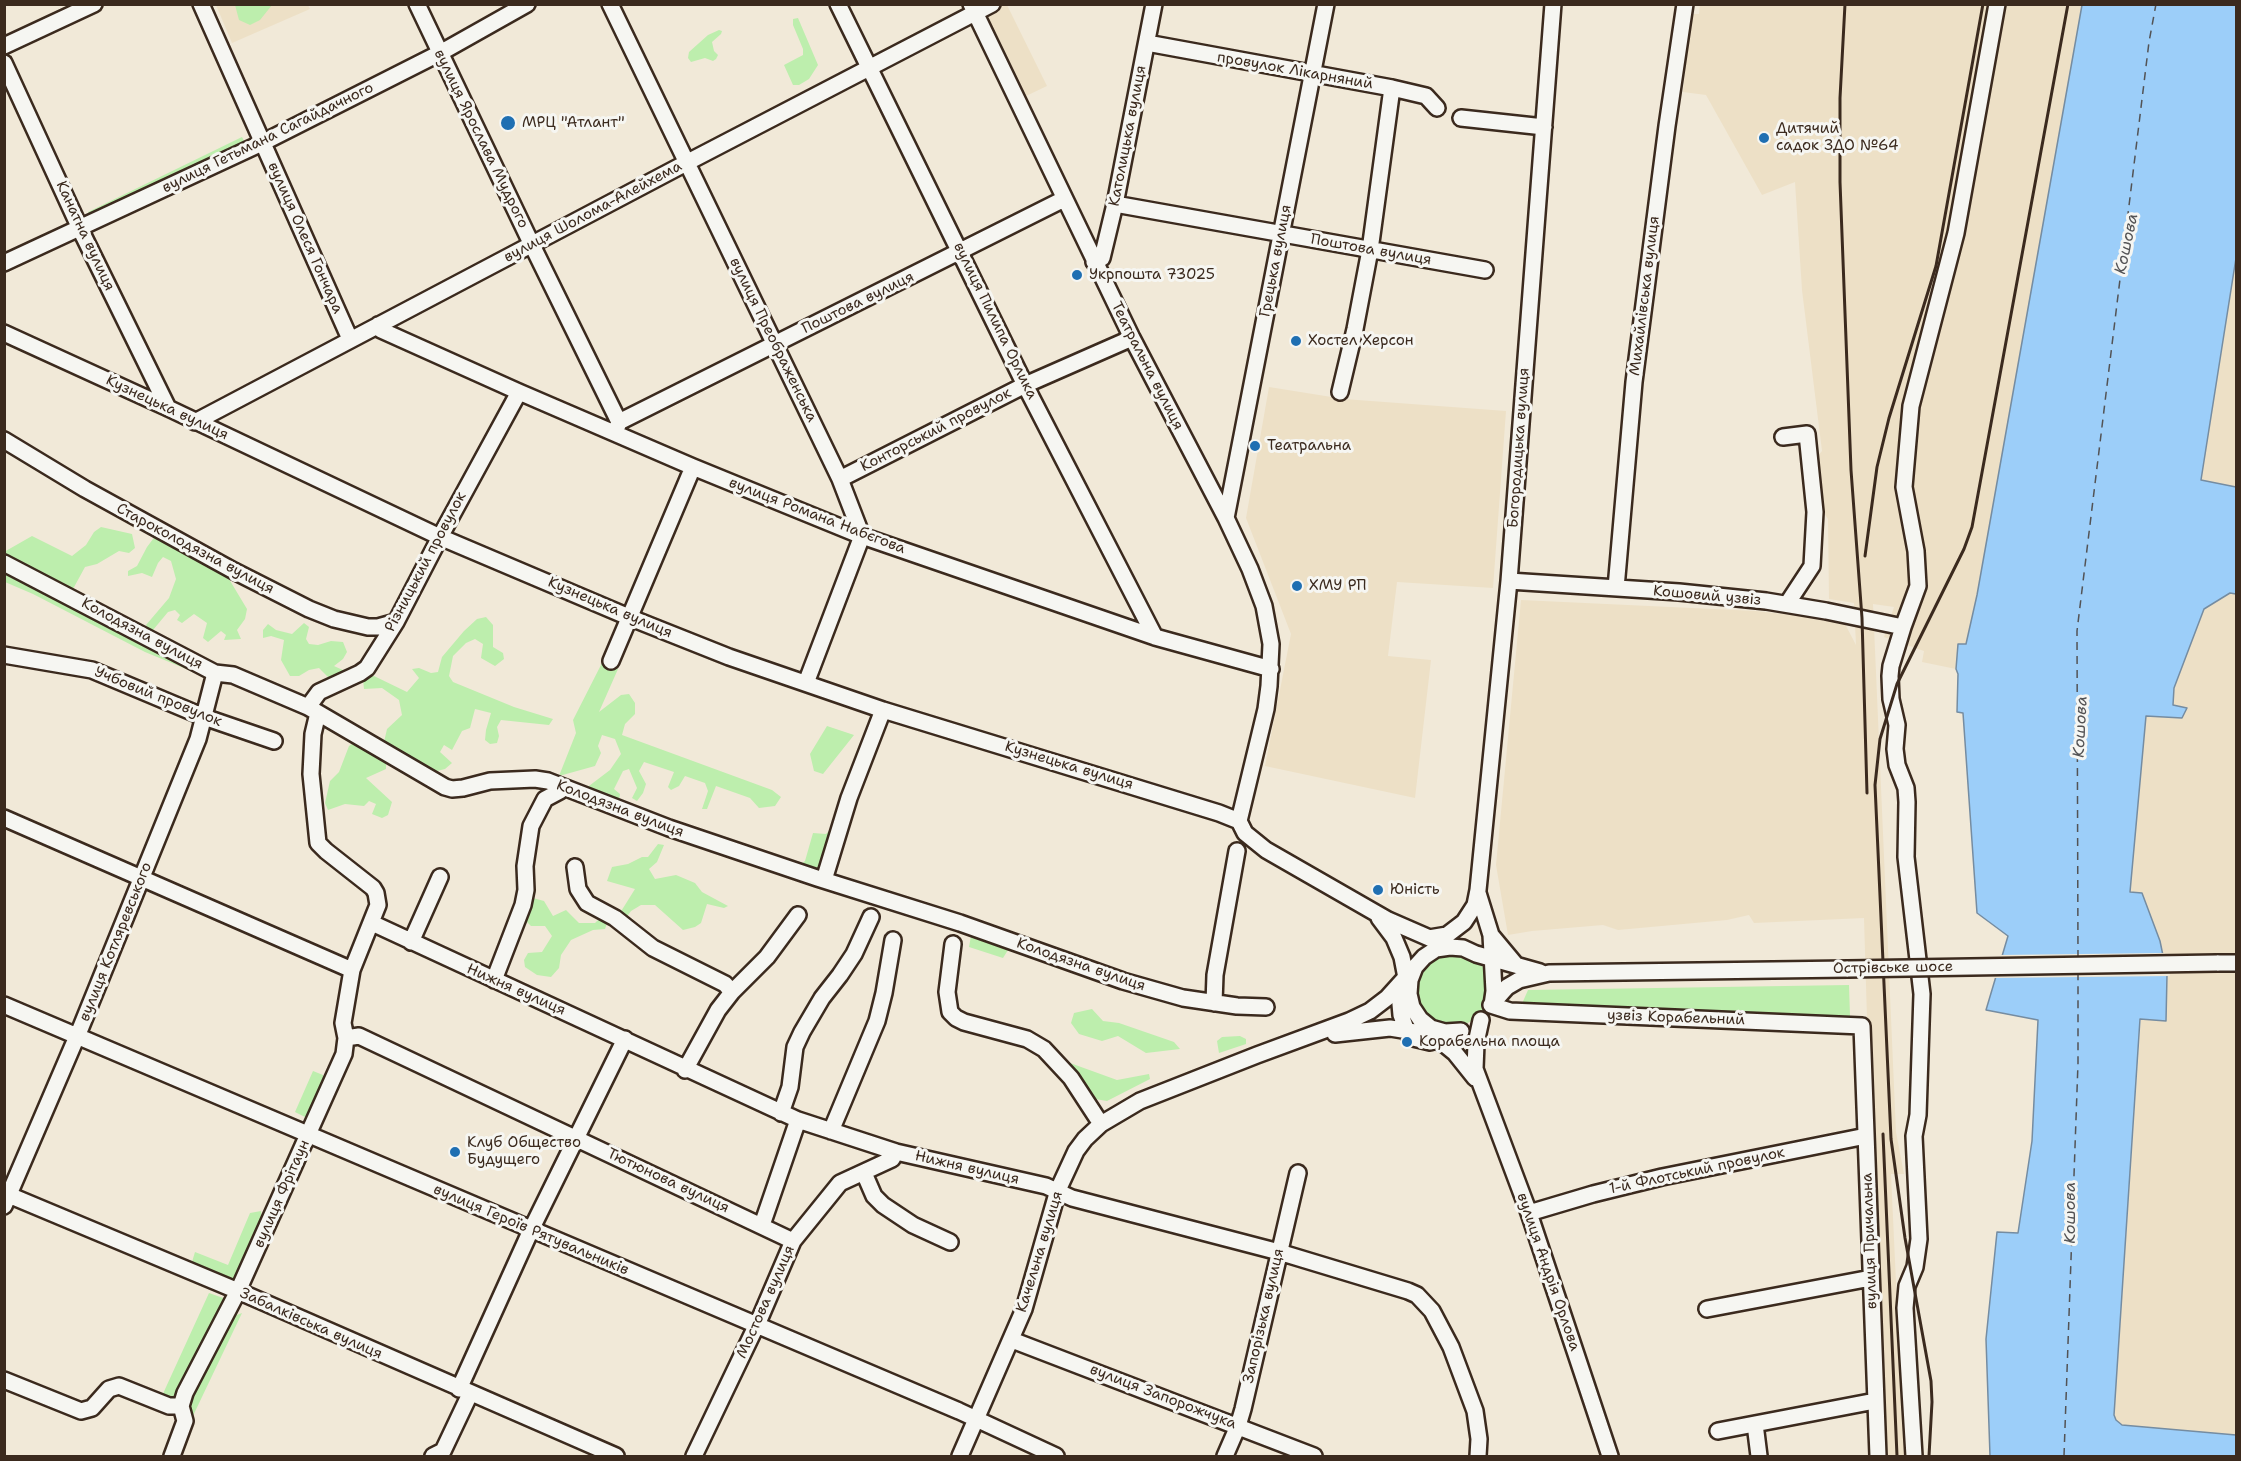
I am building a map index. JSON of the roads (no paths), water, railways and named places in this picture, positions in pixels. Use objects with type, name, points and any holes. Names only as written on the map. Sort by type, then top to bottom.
[{"type":"street","points":[[4,46],[94,4]]},
{"type":"street","name":"вулиця Олеся Гончара","points":[[201,4],[350,339]]},
{"type":"street","name":"вулиця Ярослава Мудрого","points":[[417,4],[617,428]]},
{"type":"street","name":"вулиця Гетьмана Сагайдачного","points":[[4,263],[262,143],[440,53],[527,4]]},
{"type":"street","name":"вулиця Преображенська","points":[[610,4],[840,479],[862,536]]},
{"type":"street","name":"вулиця Пилипа Орлика","points":[[838,4],[1026,385],[1155,637]]},
{"type":"street","name":"вулиця Шолома-Алейхема","points":[[195,422],[868,68],[973,9],[992,4]]},
{"type":"street","name":"Католицька вулиця","points":[[1094,262],[1102,258],[1154,4]]},
{"type":"street","name":"Грецька вулиця","points":[[1226,518],[1326,4]]},
{"type":"street","name":"Богородицька вулиця","points":[[1450,947],[1471,914],[1478,890],[1509,581],[1553,4]]},
{"type":"street","name":"Михайлівська вулиця","points":[[1616,588],[1638,349],[1667,126],[1686,4]]},
{"type":"street","points":[[1914,1456],[1905,1308],[1907,1286],[1915,1267],[1919,1239],[1914,1136],[1918,1115],[1923,994],[1906,857],[1906,788],[1897,765],[1895,749],[1897,725],[1891,699],[1890,676],[1903,627],[1918,586],[1916,551],[1904,487],[1911,406],[1956,233],[1997,4]]},
{"type":"street","name":"Театральна вулиця","points":[[973,9],[1094,262],[1226,518],[1250,569],[1264,606],[1271,644],[1271,669],[1266,709],[1239,821]]},
{"type":"street","name":"провулок Лікарняний","points":[[1147,43],[1392,88],[1426,96],[1437,108]]},
{"type":"street","name":"Канатна вулиця","points":[[4,63],[168,408]]},
{"type":"street","points":[[1340,392],[1370,250],[1392,88]]},
{"type":"street","points":[[1461,118],[1544,127]]},
{"type":"street","name":"Поштова вулиця","points":[[617,428],[774,344],[1064,199]]},
{"type":"street","name":"Поштова вулиця","points":[[1114,204],[1485,270]]},
{"type":"street","name":"вулиця Романа Набєгова","points":[[378,325],[381,330],[519,392],[617,428],[693,467],[862,536],[1155,637],[1271,669]]},
{"type":"street","name":"Кузнецька вулиця","points":[[4,333],[440,537],[729,657],[883,710],[1220,813],[1239,821]]},
{"type":"street","name":"Конторський провулок","points":[[840,479],[1026,385],[1132,338]]},
{"type":"street","name":"Різницький провулок","points":[[313,710],[319,692],[367,668],[396,622],[519,392]]},
{"type":"street","points":[[1783,437],[1807,434],[1815,512],[1812,566],[1787,604]]},
{"type":"street","name":"Староколодязна вулиця","points":[[4,440],[85,489],[234,571],[309,609],[334,619],[368,627],[396,622]]},
{"type":"street","points":[[611,661],[693,467]]},
{"type":"street","points":[[806,683],[862,536]]},
{"type":"street","name":"Колодязна вулиця","points":[[4,563],[215,673],[233,675],[313,710],[445,787],[452,789],[490,781],[535,779],[669,828],[824,880],[960,922],[1123,981],[1183,998],[1266,1007]]},
{"type":"street","name":"Кошовий узвіз","points":[[1509,581],[1679,592],[1787,604],[1903,627]]},
{"type":"street","name":"Учбовий провулок","points":[[4,655],[92,670],[204,717],[274,741]]},
{"type":"street","name":"вулиця Котляревського","points":[[6,1198],[78,1036],[143,878],[198,739],[215,673]]},
{"type":"street","points":[[313,710],[311,774],[318,843],[326,852],[373,888],[378,905],[372,924]]},
{"type":"street","points":[[824,880],[849,798],[883,710]]},
{"type":"street","points":[[494,980],[523,906],[526,890],[525,866],[531,826],[545,799],[560,791],[562,787]]},
{"type":"street","points":[[4,818],[352,970]]},
{"type":"street","points":[[1239,821],[1251,841],[1375,913],[1450,947]]},
{"type":"street","points":[[1214,1003],[1215,975],[1237,851]]},
{"type":"street","points":[[575,867],[578,889],[587,903],[615,918],[653,948],[725,984],[732,992]]},
{"type":"street","points":[[411,942],[440,877]]},
{"type":"street","name":"Богородицька вулиця","points":[[1478,890],[1491,935],[1494,991],[1491,1005]]},
{"type":"street","points":[[1375,913],[1389,929],[1411,972],[1400,1004],[1405,1030]]},
{"type":"street","points":[[1428,938],[1447,935],[1455,931],[1471,914]]},
{"type":"street","points":[[685,1070],[707,1029],[732,992],[767,957],[798,915]]},
{"type":"street","points":[[782,1113],[790,1088],[795,1047],[822,998],[854,954],[871,917]]},
{"type":"street","name":"Нижня вулиця","points":[[372,924],[624,1039],[685,1070],[798,1120],[896,1152],[1035,1183],[1058,1190],[1072,1198],[1279,1252],[1417,1295],[1437,1320],[1451,1347],[1475,1411],[1479,1439],[1478,1456]]},
{"type":"street","name":"вулиця Фрітаун","points":[[177,1455],[185,1421],[182,1406],[185,1393],[238,1292],[344,1054],[346,1038],[343,1023],[352,970],[372,924]]},
{"type":"street","name":"Богородицька вулиця","points":[[1491,935],[1516,965]]},
{"type":"street","points":[[831,1131],[877,1021],[893,940]]},
{"type":"street","points":[[953,944],[947,992],[950,1012],[964,1022],[1026,1039],[1044,1049],[1071,1078],[1101,1124]]},
{"type":"street","name":"Острівське шосе","points":[[1450,947],[1463,948],[1476,954],[1549,974]]},
{"type":"street","name":"Качельна вулиця","points":[[960,1456],[1012,1340],[1035,1274],[1058,1190],[1076,1152],[1085,1139],[1101,1124],[1147,1098],[1302,1040],[1370,1011],[1401,993],[1411,972],[1424,957],[1436,950],[1450,947]]},
{"type":"street","points":[[1476,954],[1486,964],[1492,977]]},
{"type":"street","points":[[1402,957],[1398,980],[1401,993],[1435,1032],[1473,1027],[1481,1020]]},
{"type":"street","name":"Острівське шосе","points":[[1481,1020],[1507,987],[1531,976],[1549,974],[2236,963]]},
{"type":"street","name":"вулиця Героїв Рятувальників","points":[[4,1005],[977,1419],[1056,1456]]},
{"type":"street","name":"узвіз Корабельний","points":[[1491,1005],[1510,1011],[1862,1026]]},
{"type":"street","name":"вулиця Андрія Орлова","points":[[1481,1020],[1474,1058],[1475,1070],[1529,1213],[1610,1456]]},
{"type":"street","name":"вулиця Причальна","points":[[1862,1026],[1878,1456]]},
{"type":"street","name":"Качельна вулиця","points":[[1302,1040],[1372,1029],[1390,1028],[1435,1032]]},
{"type":"street","name":"вулиця Андрія Орлова","points":[[1435,1032],[1463,1061],[1481,1089]]},
{"type":"street","name":"Тютюнова вулиця","points":[[346,1038],[359,1036],[793,1241]]},
{"type":"street","points":[[438,1454],[531,1230],[624,1039]]},
{"type":"street","points":[[762,1225],[798,1120]]},
{"type":"street","name":"1-й Флотський провулок","points":[[1529,1213],[1662,1177],[1866,1136]]},
{"type":"street","name":"Мостова вулиця","points":[[694,1456],[756,1326],[793,1241],[834,1189],[847,1179],[892,1159],[896,1152]]},
{"type":"street","points":[[864,1173],[874,1196],[883,1205],[913,1225],[950,1242]]},
{"type":"street","name":"Запорізька вулиця","points":[[1225,1456],[1238,1426],[1298,1173]]},
{"type":"street","name":"Забалківська вулиця","points":[[6,1198],[238,1292],[465,1392],[579,1450],[616,1456]]},
{"type":"street","points":[[1707,1310],[1871,1278]]},
{"type":"street","name":"вулиця Запорожчука","points":[[1012,1340],[1314,1456]]},
{"type":"street","points":[[4,1380],[81,1411],[92,1408],[110,1389],[119,1386],[169,1406],[182,1406]]},
{"type":"street","points":[[1718,1431],[1875,1401]]},
{"type":"street","points":[[1755,1425],[1759,1456]]},
{"type":"water","name":"Кошова","points":[[2082,5],[2236,5],[2236,258],[2201,480],[2236,487],[2236,594],[2230,593],[2204,609],[2174,688],[2173,705],[2187,708],[2182,718],[2146,716],[2130,892],[2142,893],[2160,941],[2167,975],[2166,1021],[2140,1019],[2114,1415],[2122,1425],[2236,1435],[2236,1456],[1990,1456],[1986,1339],[1997,1232],[2018,1233],[2032,1141],[2038,1020],[1986,1010],[2008,936],[1977,913],[1963,713],[1957,712],[1958,674],[1956,669],[1958,644],[1966,644],[1977,595]]},
{"type":"railway","points":[[1845,4],[1840,98],[1840,182],[1851,470],[1862,618],[1867,793]]},
{"type":"railway","points":[[1865,556],[1877,467],[1889,418],[1936,266],[1983,4]]},
{"type":"railway","points":[[1929,1456],[1931,1381],[1905,1238],[1891,1139],[1875,785],[1880,739],[1897,684],[1964,549],[1972,527],[2068,4]]},
{"type":"railway","points":[[1883,1134],[1897,1456]]},
{"type":"place","name":"МРЦ \"Атлант\"","points":[[508,123]]},
{"type":"place","name":"Дитячий садок ЗДО №64","points":[[1764,138]]},
{"type":"place","name":"Укрпошта 73025","points":[[1077,275]]},
{"type":"place","name":"Хостел Херсон","points":[[1296,341]]},
{"type":"place","name":"Театральна","points":[[1255,446]]},
{"type":"place","name":"ХМУ РП","points":[[1297,586]]},
{"type":"place","name":"Юність","points":[[1378,890]]},
{"type":"place","name":"Корабельна площа","points":[[1407,1042]]},
{"type":"place","name":"Клуб Общество Будущего","points":[[455,1152]]}]
